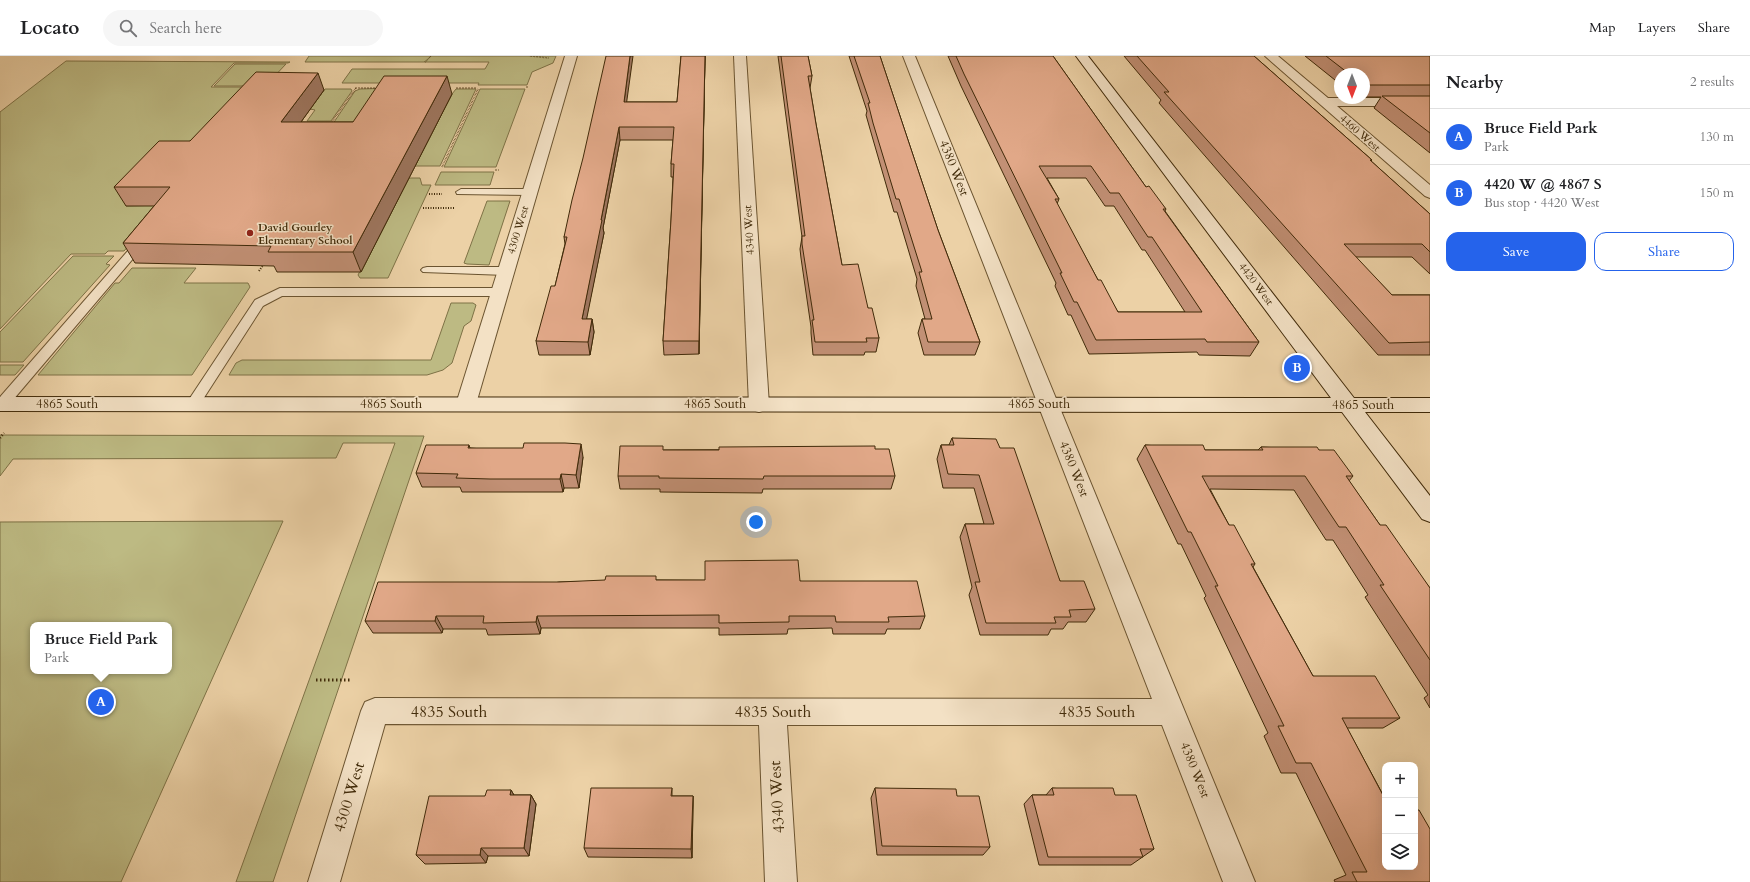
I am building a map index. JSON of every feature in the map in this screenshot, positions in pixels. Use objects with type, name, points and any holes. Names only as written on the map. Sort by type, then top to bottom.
[{"type":"street","name":"4300 West","points":[[466,404],[571,56]]},
{"type":"street","name":"4340 West","points":[[740,56],[759,405]]},
{"type":"street","name":"4380 West","points":[[909,56],[1239,882]]},
{"type":"street","name":"4420 West","points":[[1082,56],[1430,513]]},
{"type":"street","name":"4460 West","points":[[1271,56],[1430,194]]},
{"type":"street","points":[[1324,102],[1430,102]]},
{"type":"street","name":"4865 South","points":[[1,404],[1430,405]]},
{"type":"street","name":"4300 West","points":[[324,882],[375,711]]},
{"type":"street","name":"4835 South","points":[[375,711],[1171,712]]},
{"type":"street","name":"4340 West","points":[[772,712],[781,882]]},
{"type":"lane","points":[[461,192],[530,192]]},
{"type":"lane","points":[[1,404],[152,229]]},
{"type":"lane","points":[[428,270],[506,271]]},
{"type":"lane","points":[[194,404],[259,303],[280,292],[500,292]]},
{"type":"path","points":[[424,62],[431,56]]},
{"type":"path","points":[[530,56],[553,58]]},
{"type":"path","points":[[331,123],[355,88],[383,88]]},
{"type":"path","points":[[442,167],[477,88],[456,88]]},
{"type":"path","points":[[423,208],[454,208]]},
{"type":"path","points":[[259,271],[268,258]]},
{"type":"path","points":[[0,438],[4,433]]},
{"type":"path","points":[[316,680],[352,680]]},
{"type":"shaded area","points":[[309,56],[556,56],[553,63],[532,72],[527,85],[478,85],[479,83],[342,83],[352,69],[485,69],[489,62],[305,62]]},
{"type":"shaded area","points":[[66,61],[290,62],[234,63],[211,87],[251,87],[126,206],[164,205],[124,251],[108,251],[105,254],[71,254],[0,329],[0,112]]},
{"type":"shaded area","points":[[235,64],[286,64],[269,82],[241,86],[214,86]]},
{"type":"shaded area","points":[[396,88],[363,134],[326,134],[355,91],[360,89]]},
{"type":"shaded area","points":[[325,89],[351,89],[352,91],[331,121],[307,121],[315,110],[310,109]]},
{"type":"shaded area","points":[[456,89],[476,89],[440,166],[415,166],[452,94]]},
{"type":"shaded area","points":[[480,89],[525,89],[496,167],[444,167]]},
{"type":"shaded area","points":[[441,172],[494,172],[490,185],[435,185]]},
{"type":"shaded area","points":[[408,178],[420,178],[422,185],[431,185],[388,278],[360,278],[358,275]]},
{"type":"shaded area","points":[[487,201],[510,201],[489,265],[464,263]]},
{"type":"shaded area","points":[[73,256],[114,256],[106,264],[110,265],[23,362],[0,362],[0,332]]},
{"type":"shaded area","points":[[132,268],[196,268],[184,283],[248,283],[250,287],[192,375],[38,375],[115,283],[119,283]]},
{"type":"shaded area","points":[[451,303],[473,303],[476,305],[471,321],[464,326],[452,363],[443,370],[427,375],[229,375],[236,363],[242,360],[431,360]]},
{"type":"shaded area","points":[[0,365],[24,365],[15,375],[0,375]]},
{"type":"shaded area","points":[[0,435],[424,436],[273,882],[236,882],[395,443],[343,443],[336,458],[13,459],[0,476]]},
{"type":"shaded area","points":[[283,521],[121,882],[0,882],[0,522]]},
{"type":"building","points":[[606,56],[630,56],[624,102],[677,102],[681,56],[705,56],[699,341],[663,341],[674,164],[671,164],[674,127],[619,127],[582,319],[592,319],[588,342],[536,341],[551,286],[555,286],[567,237],[564,237],[572,200]]},
{"type":"building","points":[[781,56],[808,56],[812,76],[808,76],[842,265],[858,264],[868,308],[872,308],[879,338],[866,338],[867,342],[815,342],[812,320],[814,320],[802,244],[802,236],[805,236]]},
{"type":"building","points":[[854,56],[880,56],[938,230],[980,342],[928,342],[922,319],[932,319],[919,272],[922,272],[899,199],[896,199],[873,123],[868,103],[870,103]]},
{"type":"building","points":[[956,56],[1053,56],[1146,187],[1149,186],[1166,209],[1163,209],[1259,342],[1207,342],[1205,339],[1096,340],[1077,302],[1074,302],[1060,273],[1062,273]],"holes":[[[1039,166],[1091,166],[1110,193],[1119,193],[1148,237],[1152,237],[1202,312],[1118,312],[1101,280],[1098,280],[1055,199],[1059,199]]]},
{"type":"building","points":[[1137,56],[1254,56],[1372,160],[1370,160],[1430,214],[1430,252],[1422,244],[1344,244],[1392,295],[1430,295],[1430,342],[1389,343],[1164,92],[1169,92]]},
{"type":"building","points":[[1326,56],[1430,56],[1430,85],[1370,85],[1370,68],[1342,68]]},
{"type":"building","points":[[256,72],[318,73],[281,122],[353,122],[384,76],[447,76],[353,252],[268,252],[271,246],[123,243],[170,187],[114,187],[159,141],[190,141]]},
{"type":"building","points":[[1382,96],[1430,96],[1430,133]]},
{"type":"building","points":[[952,438],[996,439],[1000,448],[1014,448],[1060,581],[1084,581],[1095,609],[1069,610],[1071,617],[1054,617],[1056,623],[986,623],[975,582],[980,582],[965,524],[994,524],[979,475],[948,474],[941,445],[954,445]]},
{"type":"building","points":[[524,443],[581,444],[576,475],[561,474],[560,479],[490,479],[456,478],[458,474],[416,473],[426,445],[469,445],[468,448],[523,448]]},
{"type":"building","points":[[1145,445],[1203,445],[1205,450],[1263,450],[1261,447],[1317,447],[1319,450],[1334,450],[1353,476],[1346,476],[1380,525],[1386,525],[1430,588],[1430,660],[1380,585],[1384,585],[1346,527],[1339,527],[1305,476],[1202,476],[1229,525],[1234,525],[1255,564],[1251,564],[1313,676],[1375,676],[1400,718],[1342,718],[1382,793],[1382,870],[1418,870],[1419,810],[1430,829],[1430,882],[1357,882],[1352,872],[1367,872],[1311,763],[1296,763],[1278,726],[1284,726],[1215,586],[1218,586],[1191,532],[1188,532]]},
{"type":"building","points":[[620,446],[663,446],[663,450],[719,450],[719,447],[875,446],[875,449],[889,449],[895,476],[764,476],[763,479],[618,476]]},
{"type":"building","points":[[798,560],[800,581],[917,581],[925,616],[888,617],[889,622],[836,622],[835,616],[789,616],[789,622],[719,623],[719,615],[537,616],[536,622],[483,623],[484,616],[436,616],[435,621],[365,621],[378,582],[559,582],[605,580],[606,576],[656,576],[656,580],[705,580],[705,561]]},
{"type":"building","points":[[591,788],[672,788],[671,796],[693,796],[691,849],[584,848]]},
{"type":"building","points":[[875,788],[956,789],[957,796],[979,796],[990,847],[882,846]]},
{"type":"building","points":[[1052,788],[1113,788],[1115,795],[1136,795],[1154,849],[1140,849],[1143,857],[1048,857],[1032,795],[1054,795]]},
{"type":"building","points":[[487,790],[511,790],[510,795],[531,795],[524,848],[481,848],[480,855],[416,855],[429,796],[485,796]]},
{"type":"place","name":"David Gourley Elementary School","points":[[250,233]]},
{"type":"place","name":"4420 W @ 4867 S","points":[[1297,368]]},
{"type":"place","name":"Bruce Field Park","points":[[101,702]]}]
